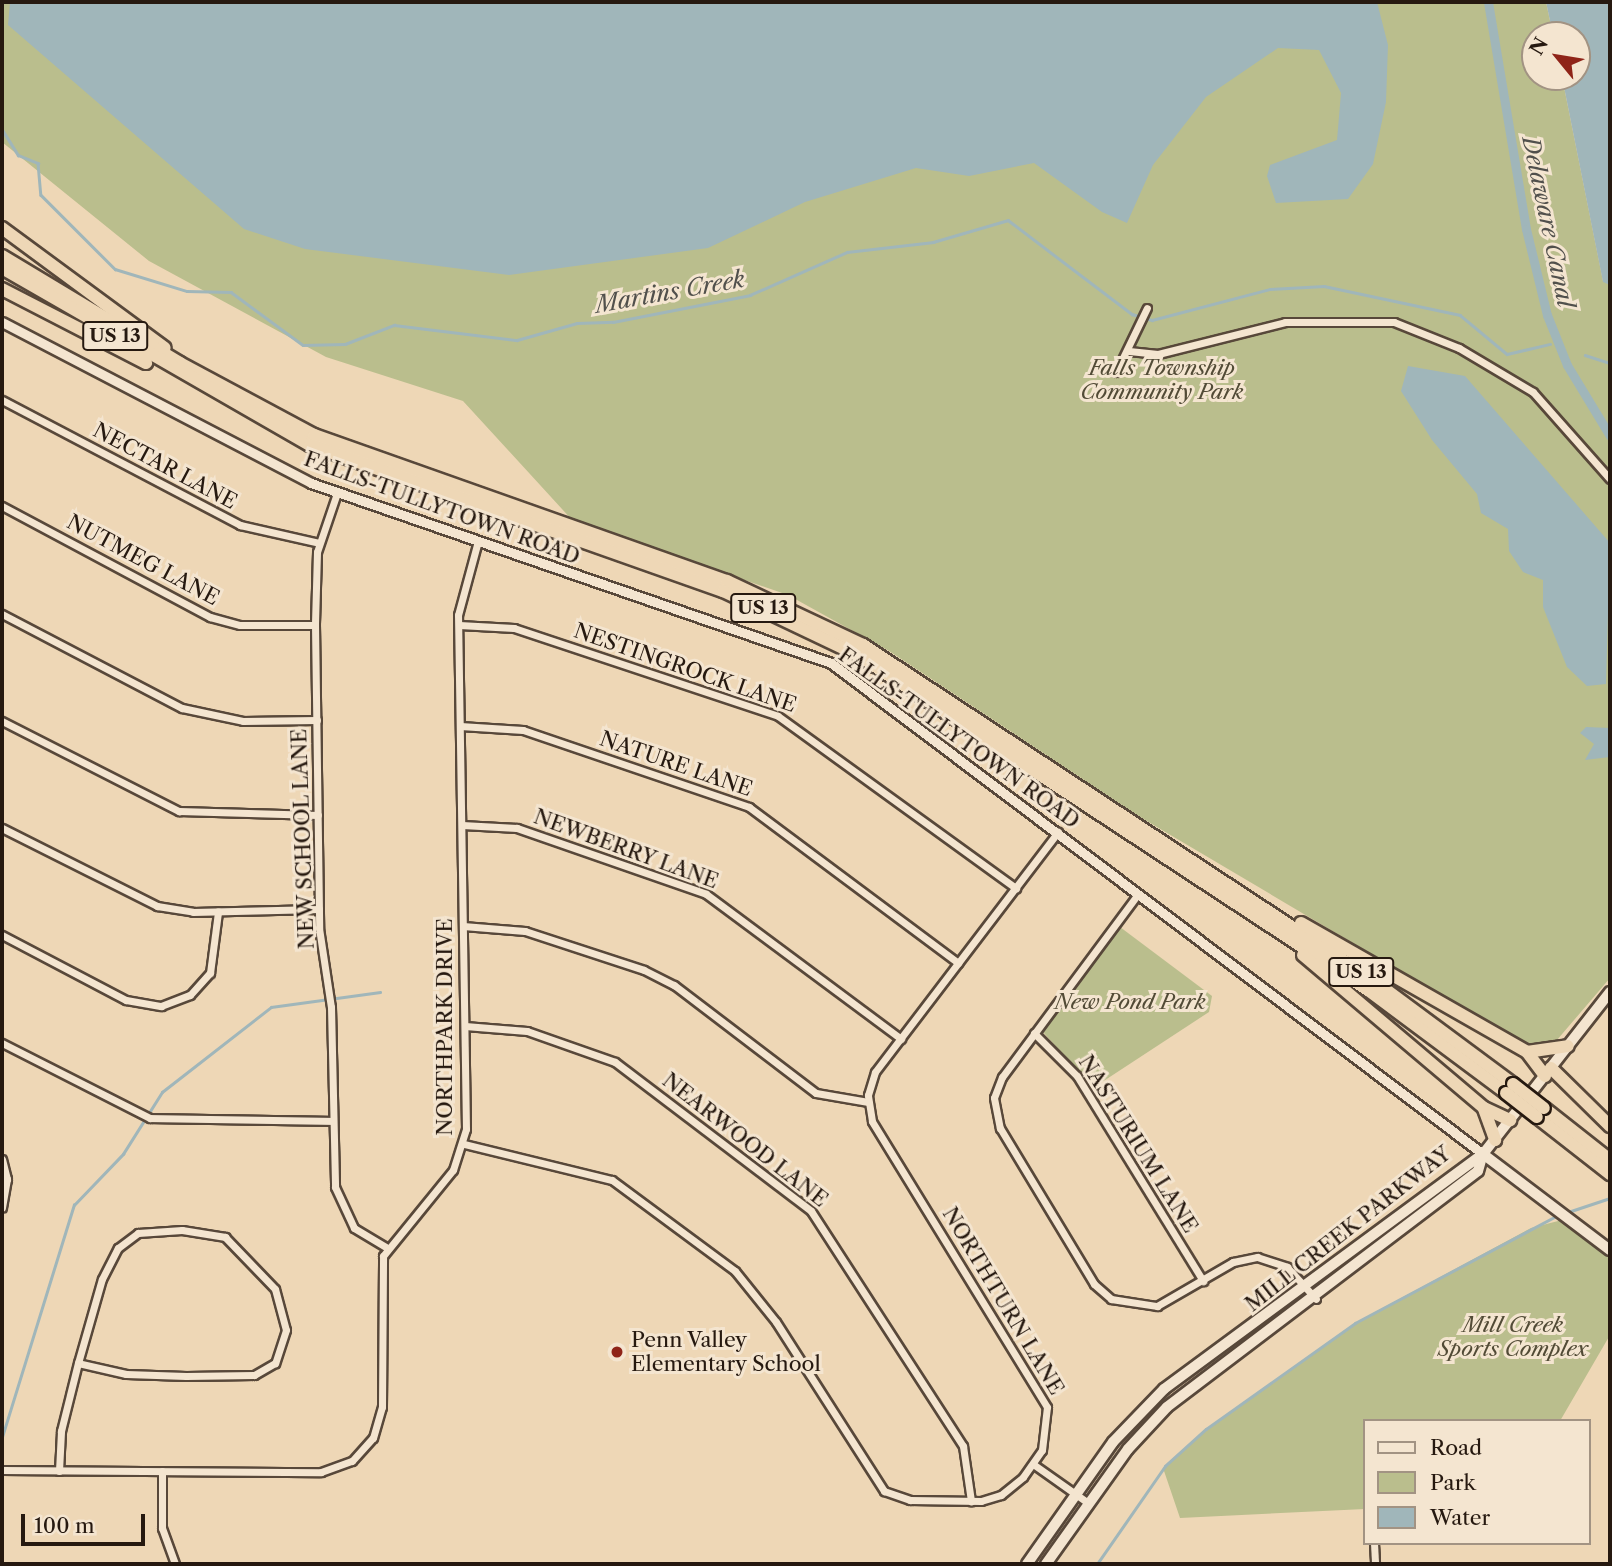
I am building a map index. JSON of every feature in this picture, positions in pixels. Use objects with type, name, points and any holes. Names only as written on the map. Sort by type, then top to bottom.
[{"type":"highway","points":[[2,228],[156,339],[180,363]]},
{"type":"highway","name":"US 13","points":[[2,256],[180,363],[370,458],[698,570],[810,617],[916,676],[1204,867],[1610,1160]]},
{"type":"highway","name":"US 13","points":[[2,268],[228,403],[366,469],[694,580],[805,627],[936,701],[1510,1088]]},
{"type":"highway","points":[[2,289],[228,403]]},
{"type":"highway","points":[[1204,867],[1527,1052],[1610,1126]]},
{"type":"highway","points":[[1249,910],[1484,1108],[1510,1121]]},
{"type":"highway","points":[[1527,1052],[1569,1045]]},
{"type":"highway","points":[[1484,1108],[1495,1140]]},
{"type":"highway","name":"US 13","points":[[1541,1112],[1610,1174]]},
{"type":"main road","points":[[1610,992],[1483,1154],[1610,1250]]},
{"type":"main road","name":"MILL CREEK PARKWAY","points":[[1027,1564],[1113,1442],[1164,1389],[1306,1288],[1472,1157],[1483,1154]]},
{"type":"main road","name":"MILL CREEK PARKWAY","points":[[1046,1564],[1088,1503],[1167,1407],[1316,1300],[1478,1171],[1483,1154]]},
{"type":"street","points":[[1116,372],[1129,351],[1147,307]]},
{"type":"street","name":"FALLS-TULLYTOWN ROAD","points":[[2,322],[337,493],[818,656],[1058,832],[1483,1154]]},
{"type":"street","points":[[1129,351],[1158,354],[1285,322],[1394,322],[1459,348],[1533,392],[1610,479]]},
{"type":"street","name":"NECTAR LANE","points":[[2,400],[240,525],[319,543]]},
{"type":"street","name":"NEW SCHOOL LANE","points":[[337,493],[319,543],[315,625],[318,909],[331,1007],[333,1121],[341,1209],[354,1228],[386,1247]]},
{"type":"street","name":"NUTMEG LANE","points":[[2,506],[210,617],[240,625],[315,625]]},
{"type":"street","name":"NORTHPARK DRIVE","points":[[386,1247],[453,1170],[464,1144],[465,1026],[459,625],[478,541]]},
{"type":"street","points":[[2,614],[181,708],[231,720],[317,720]]},
{"type":"street","name":"NESTINGROCK LANE","points":[[459,625],[513,628],[778,716],[1016,888]]},
{"type":"street","points":[[2,721],[179,811],[318,815]]},
{"type":"street","name":"NATURE LANE","points":[[460,726],[523,730],[749,807],[958,963]]},
{"type":"street","name":"NEWBERRY LANE","points":[[462,825],[517,828],[706,894],[901,1039]]},
{"type":"street","points":[[2,828],[139,900],[218,912],[318,909]]},
{"type":"street","points":[[463,926],[525,931],[644,970],[674,985],[816,1093],[868,1102],[873,1075],[1058,832]]},
{"type":"street","points":[[1138,894],[997,1087],[995,1118],[1094,1284],[1118,1303],[1149,1307],[1257,1257],[1287,1267],[1316,1300]]},
{"type":"street","points":[[2,935],[126,1000],[161,1006],[190,995],[210,973],[218,912]]},
{"type":"street","name":"NEARWOOD LANE","points":[[465,1026],[527,1031],[615,1062],[811,1211],[963,1446],[971,1501]]},
{"type":"street","name":"NASTURIUM LANE","points":[[1034,1033],[1077,1076],[1203,1281]]},
{"type":"street","points":[[2,1043],[160,1121],[333,1121]]},
{"type":"street","name":"NORTHTURN LANE","points":[[464,1144],[587,1170],[630,1191],[747,1284],[875,1483],[910,1500],[971,1501],[1011,1488],[1033,1464],[1049,1426],[1043,1395],[872,1121],[868,1102]]},
{"type":"street","points":[[2,1159],[7,1179],[2,1208]]},
{"type":"street","points":[[59,1471],[61,1431],[78,1363],[108,1265],[138,1233],[182,1230],[225,1237],[245,1252],[281,1302],[283,1349],[275,1363],[254,1375],[126,1374],[78,1363]]},
{"type":"street","points":[[2,1470],[316,1473],[360,1454],[378,1428],[382,1407],[380,1273],[386,1247]]},
{"type":"street","points":[[1033,1464],[1088,1503]]},
{"type":"street","points":[[162,1471],[162,1528],[175,1564]]},
{"type":"street","points":[[1374,1545],[1375,1564]]},
{"type":"green space","name":"Falls Township Community Park","points":[[2,2],[1546,2],[1550,21],[1521,21],[1521,91],[1565,91],[1603,281],[1610,285],[1610,978],[1551,1047],[1527,1046],[1140,817],[889,651],[788,595],[573,521],[463,401],[326,357],[149,261],[2,142]]},
{"type":"green space","name":"New Pond Park","points":[[1120,927],[1212,996],[1209,1012],[1093,1088],[1043,1032]]},
{"type":"green space","name":"Mill Creek Sports Complex","points":[[1562,1220],[1610,1256],[1610,1335],[1561,1419],[1364,1419],[1364,1509],[1180,1518],[1163,1468],[1206,1429],[1355,1323],[1531,1228]]},
{"type":"water","points":[[10,2],[1377,2],[1388,45],[1386,102],[1373,164],[1348,199],[1276,203],[1267,176],[1270,165],[1337,140],[1341,93],[1319,50],[1278,48],[1206,97],[1153,165],[1127,223],[1102,212],[1034,163],[969,176],[916,168],[805,202],[708,248],[509,275],[305,249],[244,229],[8,25]]},
{"type":"water","points":[[1546,2],[1610,2],[1610,285],[1603,282],[1565,91],[1591,91],[1591,21],[1550,21]]},
{"type":"water","points":[[1408,366],[1465,376],[1610,543],[1606,684],[1587,686],[1567,667],[1543,607],[1543,580],[1523,572],[1509,551],[1508,529],[1481,513],[1477,494],[1432,440],[1401,391]]},
{"type":"water","points":[[1586,727],[1610,728],[1610,757],[1585,760],[1594,744],[1580,733]]},
{"type":"waterway","name":"Delaware Canal","points":[[1488,2],[1526,229],[1547,315],[1567,365],[1610,436]]},
{"type":"waterway","name":"Martins Creek","points":[[2,129],[18,155],[38,163],[41,195],[115,269],[187,291],[231,292],[303,345],[345,344],[394,325],[517,340],[577,323],[613,322],[750,295],[847,252],[933,242],[1008,220],[1132,314],[1152,320],[1270,289],[1324,286],[1460,315],[1507,354],[1550,344]]},
{"type":"waterway","name":"Martins Creek","points":[[1585,355],[1610,363]]},
{"type":"waterway","points":[[2,1437],[74,1205],[123,1154],[162,1092],[271,1007],[380,992]]},
{"type":"waterway","points":[[1565,1213],[1610,1198]]},
{"type":"waterway","points":[[1097,1564],[1165,1466],[1206,1429],[1355,1323],[1558,1215]]},
{"type":"place","name":"Penn Valley Elementary School","points":[[617,1352]]}]
